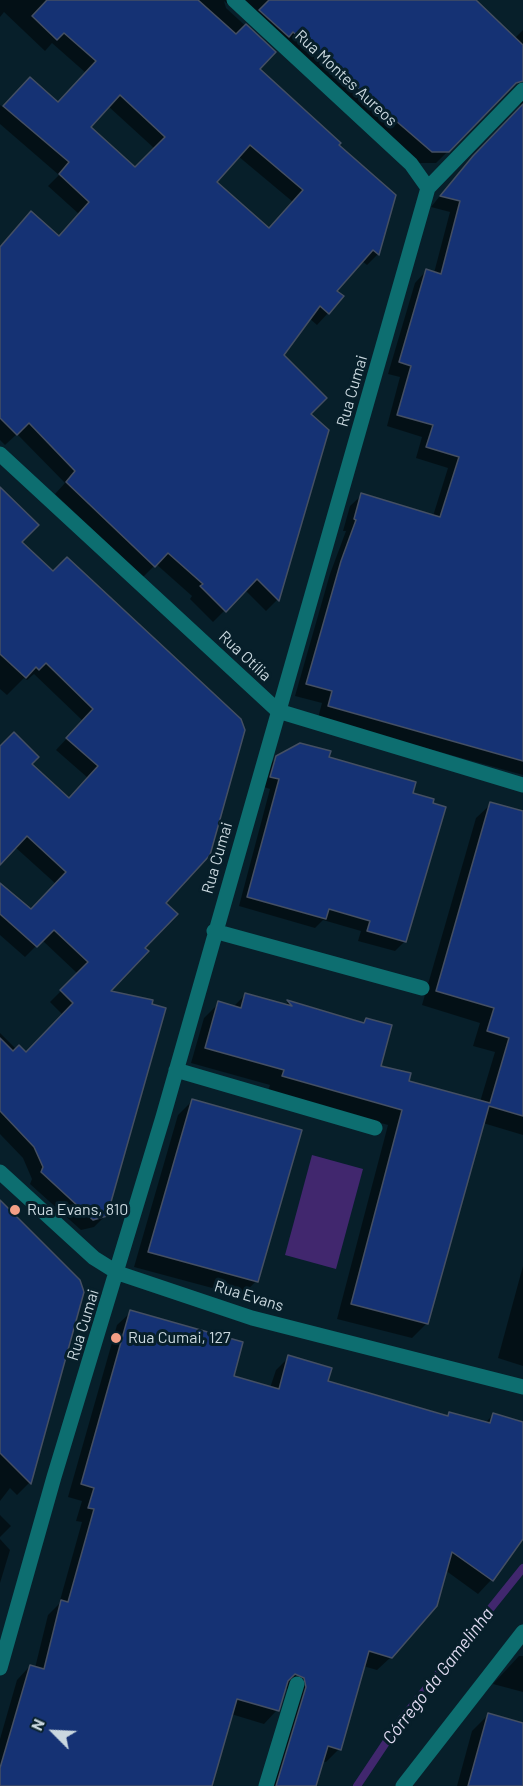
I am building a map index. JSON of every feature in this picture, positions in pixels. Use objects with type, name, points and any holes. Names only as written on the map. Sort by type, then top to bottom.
[{"type":"street","name":"Rua Montes Aureos","points":[[234,0],[411,164],[428,188]]},
{"type":"street","name":"Rua Cumai","points":[[0,1668],[54,1477],[118,1273],[428,188],[523,90]]},
{"type":"street","name":"Rua Otília","points":[[0,454],[278,711],[523,785]]},
{"type":"street","points":[[214,931],[422,988]]},
{"type":"street","points":[[176,1070],[375,1128]]},
{"type":"street","name":"Rua Evans","points":[[0,1172],[94,1258],[118,1273],[252,1318],[523,1388]]},
{"type":"street","points":[[403,1786],[523,1632]]},
{"type":"street","points":[[266,1786],[297,1684]]},
{"type":"shaded area","points":[[312,1155],[363,1169],[336,1269],[285,1255]]},
{"type":"building","points":[[47,0],[198,0],[236,34],[246,24],[276,52],[260,69],[341,143],[339,145],[396,195],[379,255],[373,250],[337,291],[344,296],[329,314],[320,306],[284,355],[327,398],[311,414],[329,430],[279,601],[257,579],[226,612],[200,586],[203,584],[168,553],[155,567],[66,482],[75,471],[29,423],[17,435],[0,418],[0,247],[31,211],[59,236],[89,202],[59,174],[69,162],[3,106],[30,77],[58,102],[96,61],[64,33],[57,40],[32,16]],"holes":[[[120,95],[165,137],[135,167],[91,127]],[[250,145],[303,190],[269,228],[217,182]]]},
{"type":"building","points":[[269,0],[476,0],[523,45],[523,81],[516,83],[449,152],[432,152],[293,32],[289,37],[259,10]]},
{"type":"building","points":[[523,104],[523,761],[328,706],[332,691],[306,684],[341,561],[356,520],[354,519],[361,493],[440,517],[459,457],[426,447],[433,425],[397,415],[411,366],[399,362],[426,269],[441,274],[460,201],[440,196],[473,156]]},
{"type":"building","points":[[0,487],[39,525],[22,542],[53,571],[67,557],[241,719],[245,730],[210,855],[166,903],[178,914],[145,948],[149,951],[111,991],[153,1000],[152,1004],[166,1008],[107,1216],[93,1220],[41,1172],[43,1167],[34,1147],[0,1111],[0,1038],[13,1051],[19,1045],[26,1052],[73,1003],[60,990],[88,962],[54,930],[37,947],[0,914],[0,883],[31,909],[66,872],[27,836],[0,865],[0,746],[14,732],[39,757],[32,764],[69,798],[98,766],[66,738],[93,709],[46,663],[39,670],[36,667],[26,678],[0,654]]},
{"type":"building","points":[[300,743],[331,751],[329,757],[416,782],[413,793],[434,799],[433,803],[446,807],[406,942],[367,931],[370,921],[329,909],[326,919],[247,897],[279,779],[270,777],[276,756]]},
{"type":"building","points":[[490,802],[523,811],[523,1116],[489,1106],[428,1324],[351,1304],[402,1110],[282,1076],[284,1070],[205,1048],[218,1001],[241,1008],[245,993],[292,1006],[287,1000],[364,1023],[366,1018],[392,1025],[381,1066],[411,1073],[409,1081],[490,1103],[509,1038],[487,1031],[494,1008],[436,991]]},
{"type":"building","points":[[192,1099],[302,1130],[258,1282],[148,1252]]},
{"type":"building","points":[[0,1200],[80,1280],[84,1292],[31,1484],[0,1453]]},
{"type":"building","points":[[130,1310],[243,1342],[234,1376],[279,1389],[288,1355],[332,1368],[328,1381],[448,1416],[449,1412],[490,1423],[493,1413],[523,1422],[523,1539],[493,1581],[452,1552],[437,1606],[392,1658],[369,1651],[341,1750],[328,1746],[316,1786],[276,1786],[306,1687],[304,1678],[295,1674],[288,1681],[279,1711],[237,1699],[212,1786],[0,1786],[0,1768],[30,1665],[44,1669],[61,1600],[68,1602],[94,1509],[88,1508],[94,1488],[81,1484]]},
{"type":"building","points":[[488,1713],[523,1723],[523,1786],[468,1786]]},
{"type":"waterway","name":"Córrego da Gamelinha","points":[[357,1786],[401,1720],[523,1568]]},
{"type":"place","name":"Rua Evans, 810","points":[[15,1210]]},
{"type":"place","name":"Rua Cumai, 127","points":[[116,1338]]}]
